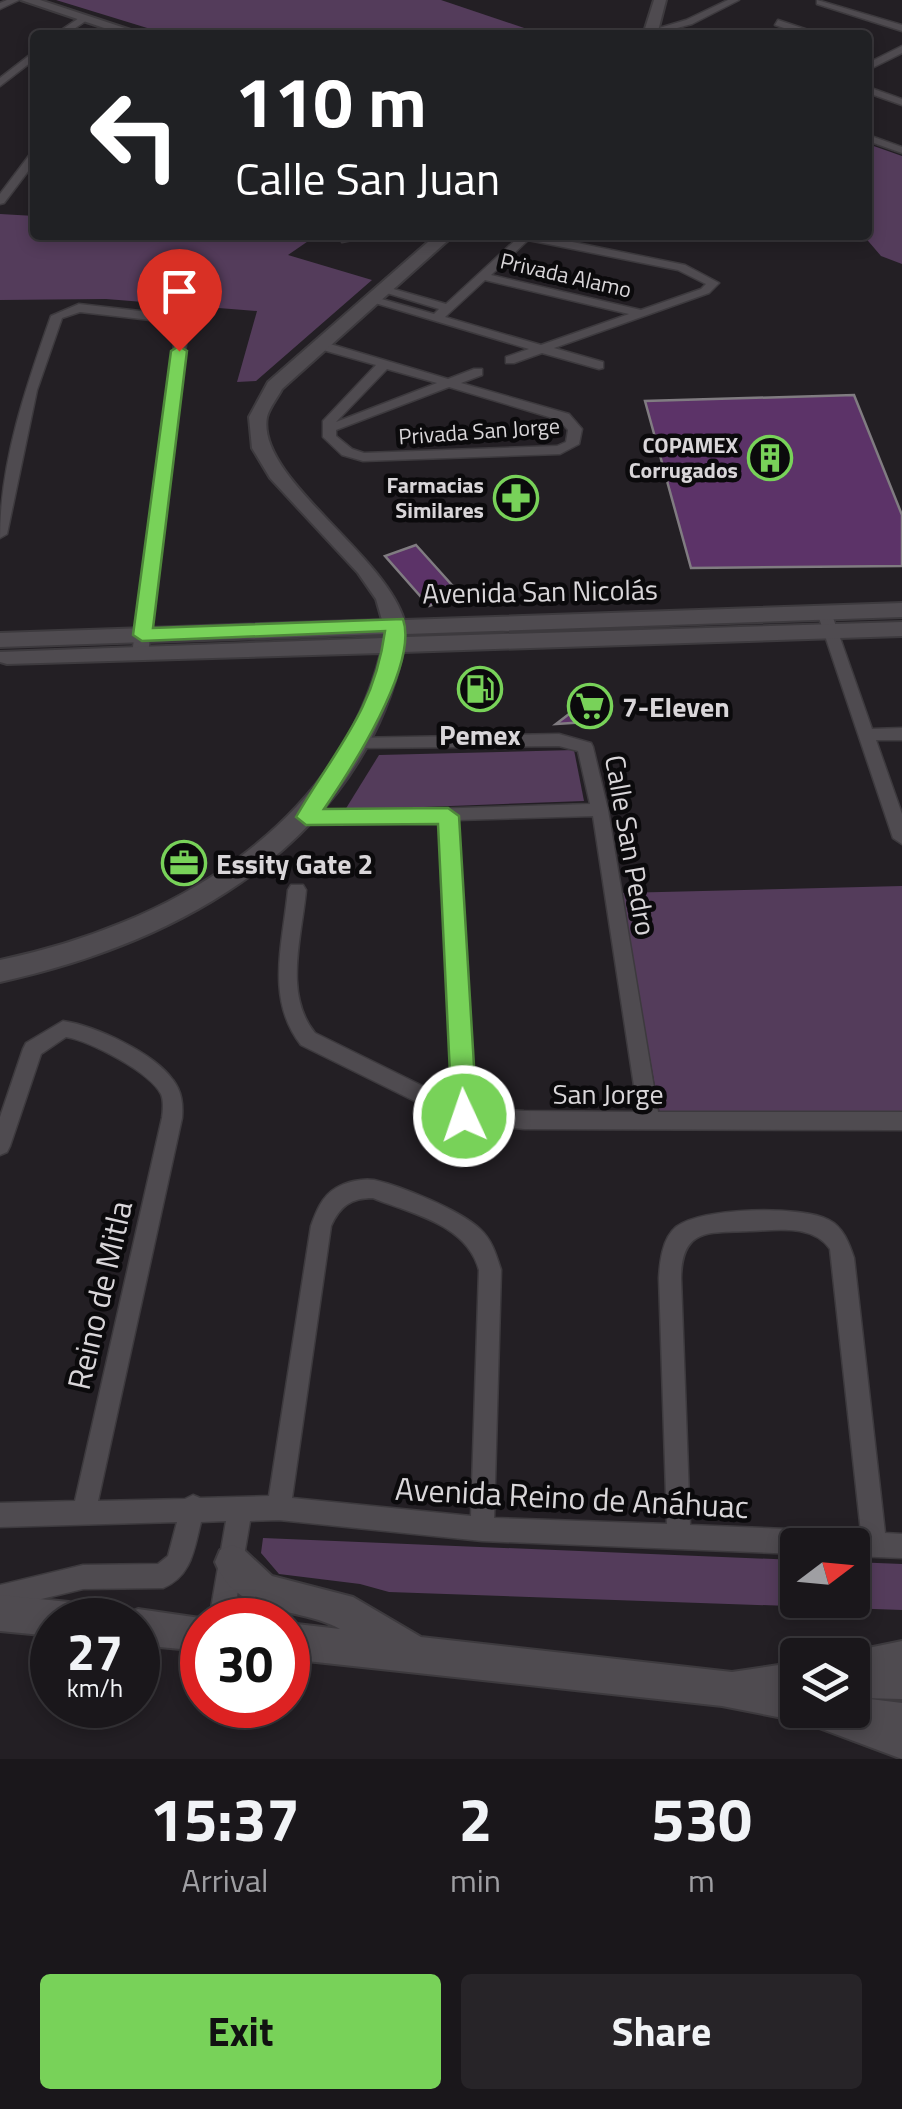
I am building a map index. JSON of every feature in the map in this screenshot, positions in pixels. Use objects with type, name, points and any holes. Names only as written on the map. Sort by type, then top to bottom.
[{"type":"street","points":[[0,6],[15,0]]},
{"type":"street","points":[[27,0],[123,30]]},
{"type":"street","points":[[651,30],[660,0]]},
{"type":"street","points":[[663,30],[735,0]]},
{"type":"street","points":[[820,2],[902,28]]},
{"type":"street","points":[[67,30],[85,18]]},
{"type":"street","points":[[778,23],[799,30]]},
{"type":"street","points":[[872,65],[902,49]]},
{"type":"street","points":[[872,54],[902,64]]},
{"type":"street","points":[[0,83],[30,58]]},
{"type":"street","points":[[872,91],[902,102]]},
{"type":"street","points":[[872,139],[902,150]]},
{"type":"street","points":[[0,201],[30,162]]},
{"type":"street","points":[[0,971],[66,957],[149,924],[203,895],[262,856],[306,817],[359,742],[394,636],[370,578],[274,469],[256,434],[257,408],[320,345],[440,240]]},
{"type":"street","points":[[437,318],[522,240]]},
{"type":"street","points":[[510,360],[712,288],[713,283],[680,267],[546,240]]},
{"type":"street","name":"Privada Alamo","points":[[482,276],[640,313]]},
{"type":"street","points":[[377,295],[448,308]]},
{"type":"street","points":[[377,295],[437,318],[600,365]]},
{"type":"street","points":[[0,534],[44,346],[57,316],[66,310],[183,320],[142,645]]},
{"type":"street","name":"Privada San Jorge","points":[[320,345],[564,417],[574,429],[572,444],[560,450],[364,457],[334,443],[328,429]]},
{"type":"street","points":[[328,429],[334,413],[383,366]]},
{"type":"street","points":[[328,429],[478,372]]},
{"type":"street","name":"Avenida San Nicolás","points":[[828,622],[902,610]]},
{"type":"street","points":[[828,622],[902,838]]},
{"type":"street","name":"Avenida San Nicolás","points":[[0,657],[142,645],[828,622],[902,629]]},
{"type":"street","name":"Avenida San Nicolás","points":[[0,640],[142,645]]},
{"type":"street","points":[[868,735],[902,734]]},
{"type":"street","name":"Calle San Pedro","points":[[359,742],[570,740],[590,754],[649,1120]]},
{"type":"street","points":[[306,817],[600,810]]},
{"type":"street","points":[[448,816],[464,1116]]},
{"type":"street","name":"San Jorge","points":[[297,890],[289,993],[297,1029],[464,1116],[524,1120],[902,1121]]},
{"type":"street","name":"Reino de Mitla","points":[[0,1146],[33,1050],[52,1032],[83,1032],[156,1075],[171,1093],[172,1118],[84,1512]]},
{"type":"street","points":[[280,1508],[321,1226],[335,1198],[358,1188],[373,1189],[467,1229],[485,1244],[490,1270],[482,1529]]},
{"type":"street","points":[[679,1538],[670,1278],[676,1245],[683,1233],[702,1224],[806,1221],[830,1232],[843,1258],[874,1545]]},
{"type":"street","points":[[0,1597],[83,1578],[163,1576],[178,1563],[193,1507]]},
{"type":"street","name":"Avenida Reino de Anáhuac","points":[[0,1515],[193,1507],[280,1508],[482,1529],[902,1546]]},
{"type":"street","points":[[225,1598],[240,1507]]},
{"type":"street","points":[[232,1562],[263,1590],[340,1609],[414,1654]]},
{"type":"street","points":[[0,1614],[30,1617]]},
{"type":"street","points":[[310,1643],[722,1688],[780,1702]]},
{"type":"street","points":[[870,1664],[902,1659]]},
{"type":"street","points":[[870,1680],[902,1681]]},
{"type":"street","points":[[722,1688],[780,1682]]},
{"type":"street","points":[[870,1717],[902,1721]]},
{"type":"street","points":[[862,1728],[902,1744]]},
{"type":"shaded area","points":[[56,0],[441,0],[530,30],[154,30]]},
{"type":"shaded area","points":[[872,145],[902,156],[902,264],[881,256],[867,240],[872,240]]},
{"type":"shaded area","points":[[0,214],[30,216],[30,240],[310,240],[288,255],[372,280],[256,381],[237,382],[257,311],[106,299],[0,300]]},
{"type":"shaded area","points":[[574,750],[584,801],[345,810],[379,755]]},
{"type":"shaded area","points":[[902,886],[902,1113],[660,1114],[620,893]]},
{"type":"shaded area","points":[[263,1538],[780,1559],[780,1606],[389,1592],[360,1584],[279,1574],[261,1553]]},
{"type":"shaded area","points":[[870,1563],[902,1564],[902,1610],[870,1609]]},
{"type":"building","name":"COPAMEX Corrugados","points":[[854,395],[902,515],[902,566],[691,568],[645,401]]},
{"type":"building","points":[[416,545],[460,594],[429,606],[385,556]]},
{"type":"building","name":"7-Eleven","points":[[599,691],[603,721],[556,724]]},
{"type":"place","name":"COPAMEX Corrugados","points":[[770,458]]},
{"type":"place","name":"Farmacias Similares","points":[[516,498]]},
{"type":"place","name":"Pemex","points":[[480,689]]},
{"type":"place","name":"7-Eleven","points":[[590,706]]},
{"type":"place","name":"Essity Gate 2","points":[[184,863]]},
{"type":"route","points":[[179,351],[142,635],[396,624],[392,658],[359,742],[306,817],[448,816],[464,1116]]}]
